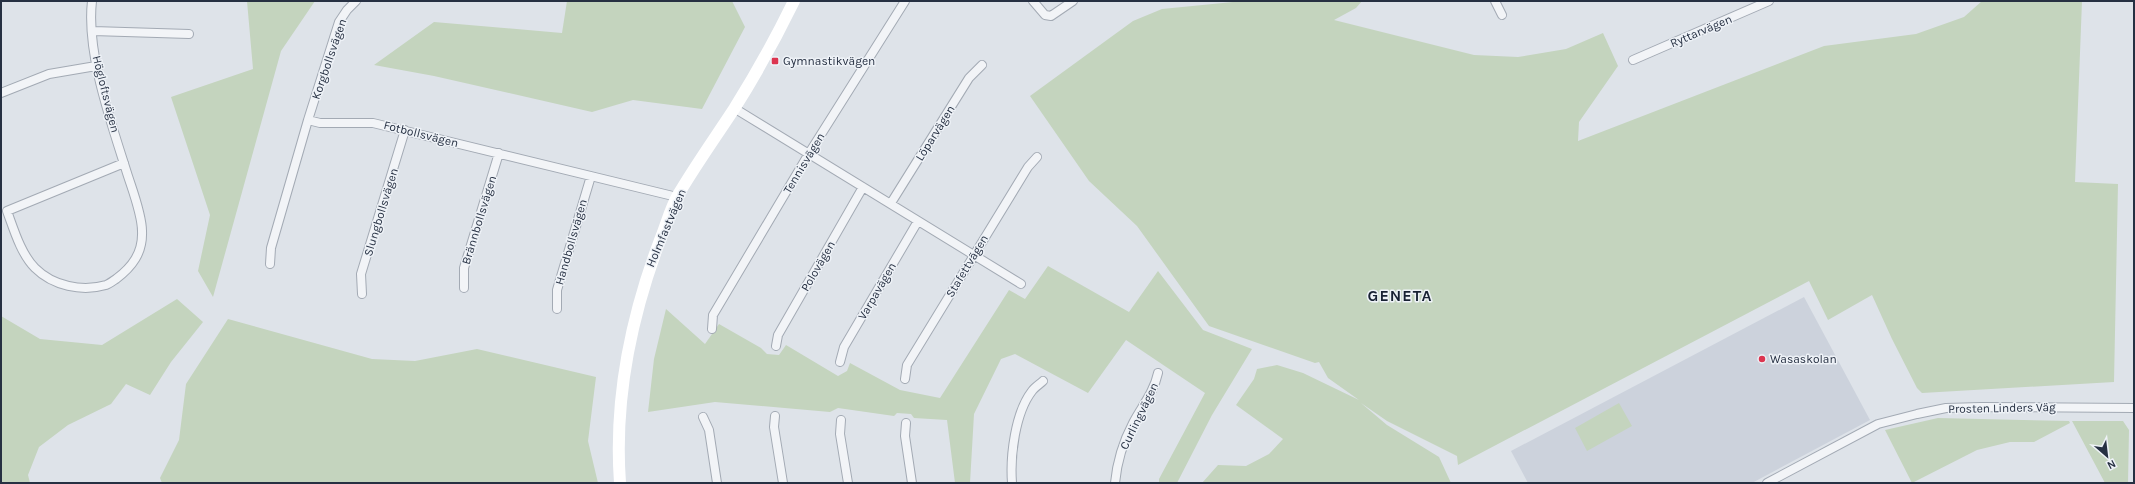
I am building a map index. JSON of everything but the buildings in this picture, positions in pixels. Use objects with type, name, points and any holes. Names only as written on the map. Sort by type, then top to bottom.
[{"type":"street","name":"Högloftsvägen","points":[[92,1],[96,66],[124,163],[142,231],[139,252],[130,269],[107,285],[87,289],[66,286],[49,279],[35,268],[22,249],[4,212],[124,163]]},
{"type":"street","name":"Korgbollsvägen","points":[[308,120],[339,22],[356,1]]},
{"type":"street","name":"Holmfastvägen","points":[[620,483],[622,398],[625,369],[633,326],[649,269],[677,197],[734,108],[775,40],[794,1]]},
{"type":"street","name":"Tennisvägen","points":[[712,329],[713,315],[808,155],[905,1]]},
{"type":"street","points":[[1033,1],[1045,15],[1051,16],[1072,1]]},
{"type":"street","points":[[1495,1],[1502,15]]},
{"type":"street","name":"Ryttarvägen","points":[[1633,60],[1769,1]]},
{"type":"street","points":[[93,31],[189,34]]},
{"type":"street","name":"Löparvägen","points":[[891,203],[969,78],[982,65]]},
{"type":"street","points":[[1,93],[49,74],[96,66]]},
{"type":"street","points":[[734,108],[808,155],[863,186],[1021,284]]},
{"type":"street","points":[[270,264],[271,248],[308,120]]},
{"type":"street","name":"Fotbollsvägen","points":[[308,120],[320,123],[373,123],[677,197]]},
{"type":"street","name":"Slungbollsvägen","points":[[362,294],[361,274],[405,130]]},
{"type":"street","name":"Brännbollsvägen","points":[[464,288],[464,268],[499,153]]},
{"type":"street","name":"Stafettvägen","points":[[905,379],[907,365],[1028,167],[1037,157]]},
{"type":"street","name":"Handbollsvägen","points":[[557,309],[557,290],[591,176]]},
{"type":"street","name":"Polovägen","points":[[776,346],[778,335],[863,186]]},
{"type":"street","name":"Varpavägen","points":[[840,362],[844,346],[918,221]]},
{"type":"street","name":"Curlingvägen","points":[[1114,483],[1124,443],[1133,423],[1156,385],[1158,373]]},
{"type":"street","points":[[1012,483],[1011,470],[1015,434],[1024,405],[1032,391],[1043,380]]},
{"type":"street","name":"Prosten Linders Väg","points":[[1767,483],[1878,424],[1895,418],[1923,412],[1946,408],[1982,406],[2134,408]]},
{"type":"street","points":[[774,416],[774,427],[783,483]]},
{"type":"street","points":[[703,417],[710,430],[718,483]]},
{"type":"street","points":[[841,420],[840,434],[848,483]]},
{"type":"street","points":[[906,423],[905,436],[912,483]]},
{"type":"shaded area","name":"Wasaskolan","points":[[1804,297],[1870,420],[1752,483],[1528,483],[1511,451]]},
{"type":"green space","points":[[247,1],[315,1],[281,51],[213,297],[198,271],[210,215],[171,97],[253,69]]},
{"type":"green space","points":[[567,1],[732,1],[745,27],[702,109],[633,100],[592,112],[434,76],[374,65],[434,22],[562,33]]},
{"type":"green space","points":[[1243,1],[1362,1],[1356,8],[1334,20],[1474,55],[1518,57],[1566,49],[1603,33],[1618,66],[1579,122],[1578,141],[1824,46],[1916,34],[1964,17],[1982,1],[2082,1],[2075,182],[2118,184],[2114,382],[1922,393],[1917,388],[1892,339],[1872,295],[1828,320],[1809,281],[1458,465],[1457,456],[1387,421],[1361,403],[1387,425],[1439,457],[1451,483],[1202,483],[1218,465],[1246,466],[1269,454],[1283,439],[1236,405],[1254,379],[1257,369],[1277,365],[1303,373],[1359,400],[1328,378],[1319,362],[1315,363],[1209,326],[1137,226],[1089,181],[1030,96],[1133,21],[1162,9]]},
{"type":"green space","points":[[1048,266],[1129,312],[1158,271],[1203,330],[1252,349],[1212,415],[1177,483],[1159,483],[1159,479],[1205,393],[1126,340],[1088,393],[1015,354],[1001,359],[974,414],[970,483],[955,483],[947,420],[914,418],[911,414],[897,413],[894,416],[838,408],[830,412],[715,402],[648,412],[654,359],[666,309],[705,344],[719,324],[761,348],[767,354],[779,355],[786,345],[838,376],[847,371],[850,363],[900,390],[940,398],[1009,290],[1025,299]]},
{"type":"green space","points":[[177,299],[203,322],[171,362],[150,395],[126,384],[111,404],[68,425],[39,447],[28,475],[30,483],[1,483],[1,316],[40,339],[102,345]]},
{"type":"green space","points":[[228,319],[372,359],[415,361],[477,349],[596,377],[588,441],[598,483],[162,483],[160,478],[179,440],[186,384]]},
{"type":"green space","points":[[1619,403],[1632,426],[1587,451],[1575,428]]},
{"type":"green space","points":[[1938,418],[2069,421],[2070,423],[2034,442],[2010,442],[1977,450],[1912,483],[1885,430]]},
{"type":"green space","points":[[2072,421],[2123,421],[2129,430],[2128,483],[2105,483]]},
{"type":"place","name":"Gymnastikvägen","points":[[775,61]]},
{"type":"place","name":"Wasaskolan","points":[[1762,359]]},
{"type":"district","name":"GENETA","points":[[1400,295]]}]
